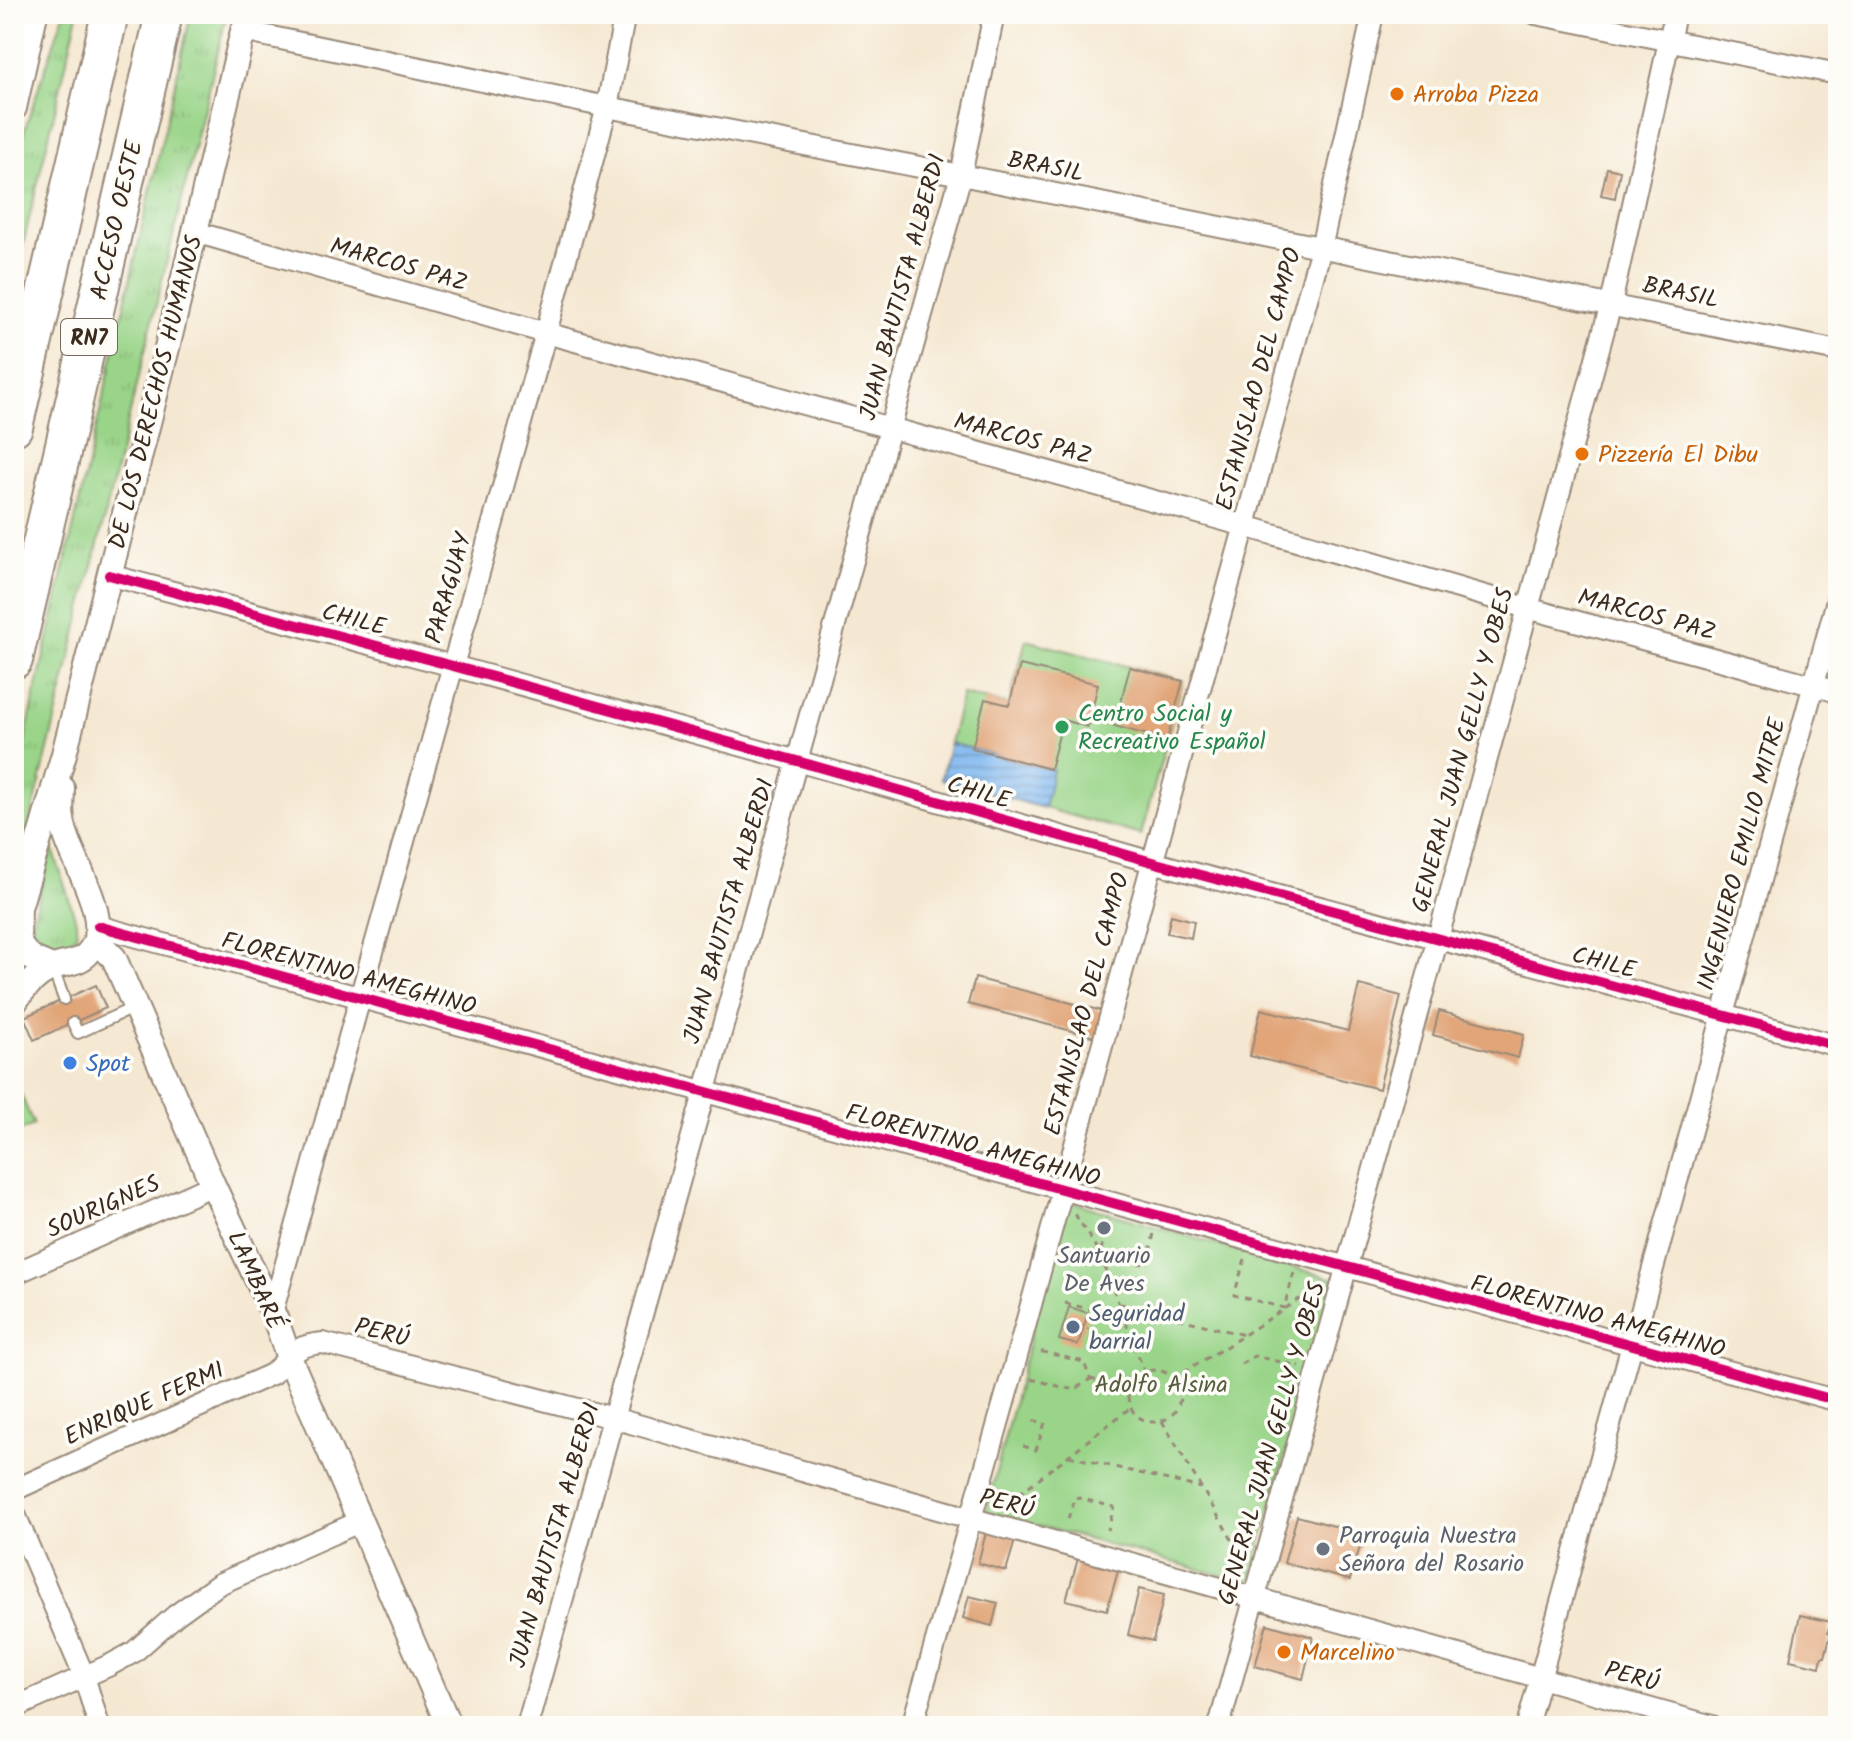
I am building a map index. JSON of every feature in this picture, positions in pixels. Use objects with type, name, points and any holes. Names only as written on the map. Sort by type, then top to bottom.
[{"type":"highway","name":"RN7","points":[[14,427],[110,14]]},
{"type":"highway","name":"ACCESO OESTE","points":[[14,660],[164,14]]},
{"type":"street","points":[[14,108],[35,14]]},
{"type":"street","name":"PARAGUAY","points":[[272,1313],[546,333],[607,107],[625,14]]},
{"type":"street","name":"JUAN BAUTISTA ALBERDI","points":[[527,1726],[961,175],[994,14]]},
{"type":"street","name":"ESTANISLAO DEL CAMPO","points":[[912,1726],[1020,1346],[1321,248],[1373,14]]},
{"type":"street","points":[[1536,14],[1838,74]]},
{"type":"street","name":"GENERAL JUAN GELLY Y OBES","points":[[1219,1726],[1611,304],[1675,14]]},
{"type":"street","name":"BRASIL","points":[[247,20],[607,107],[1838,351]]},
{"type":"street","name":"DE LOS DERECHOS HUMANOS","points":[[52,967],[33,959],[22,949],[18,937],[19,908],[64,754],[247,20]]},
{"type":"street","name":"MARCOS PAZ","points":[[195,232],[1527,608],[1838,692]]},
{"type":"street","name":"CHILE","points":[[109,575],[453,666],[1152,862],[1838,1046]]},
{"type":"street","name":"INGENIERO EMILIO MITRE","points":[[1527,1726],[1838,597]]},
{"type":"street","name":"DE LOS DERECHOS HUMANOS","points":[[64,754],[62,820],[68,838]]},
{"type":"street","name":"LAMBARÉ","points":[[68,838],[98,918],[97,933],[114,958],[272,1313],[449,1726]]},
{"type":"street","points":[[14,1003],[31,981],[52,967],[78,961],[90,951],[97,933]]},
{"type":"street","name":"FLORENTINO AMEGHINO","points":[[97,933],[360,997],[1838,1401]]},
{"type":"street","name":"SOURIGNES","points":[[14,1274],[213,1185]]},
{"type":"street","name":"PERÚ","points":[[288,1355],[307,1344],[323,1343],[613,1418],[1712,1726]]},
{"type":"street","name":"ENRIQUE FERMI","points":[[14,1490],[272,1374],[288,1355]]},
{"type":"street","points":[[14,1512],[84,1676],[99,1726]]},
{"type":"street","points":[[14,1708],[134,1652],[176,1615],[219,1584],[361,1521]]},
{"type":"lane","points":[[52,967],[64,999]]},
{"type":"lane","points":[[73,1023],[78,1033],[135,1007]]},
{"type":"path","points":[[1062,1190],[1065,1200],[1100,1254],[1144,1371]]},
{"type":"path","points":[[1100,1254],[1108,1221]]},
{"type":"path","points":[[1100,1254],[1147,1265],[1154,1233]]},
{"type":"path","points":[[1245,1259],[1234,1295],[1284,1308]]},
{"type":"path","points":[[1173,1378],[1347,1268]]},
{"type":"path","points":[[1284,1308],[1294,1273]]},
{"type":"path","points":[[1065,1303],[1093,1310],[1088,1330]]},
{"type":"path","points":[[1120,1304],[1244,1335]]},
{"type":"path","points":[[1020,1346],[1084,1362],[1090,1379]]},
{"type":"path","points":[[1241,1364],[1254,1356],[1303,1367]]},
{"type":"path","points":[[1160,1370],[1173,1378],[1179,1390],[1179,1402],[1173,1414],[1162,1421],[1144,1420],[1130,1408],[1129,1387],[1135,1377],[1144,1371],[1160,1370]]},
{"type":"path","points":[[1012,1374],[1074,1390],[1090,1379],[1129,1387]]},
{"type":"path","points":[[971,1520],[1007,1503],[1130,1408]]},
{"type":"path","points":[[1023,1446],[1036,1450],[1045,1423],[1031,1420]]},
{"type":"path","points":[[1162,1421],[1249,1568],[1254,1598]]},
{"type":"path","points":[[1068,1456],[1201,1488]]},
{"type":"path","points":[[1068,1519],[1075,1497],[1114,1507],[1108,1530]]},
{"type":"green space","points":[[64,14],[78,14],[14,282],[14,169]]},
{"type":"green space","points":[[191,14],[227,14],[14,889],[14,787]]},
{"type":"green space","name":"Centro Social y Recreativo Español","points":[[1026,640],[1183,681],[1141,835],[941,779],[962,694],[1009,705]]},
{"type":"green space","points":[[52,846],[77,932],[71,943],[49,949],[35,945],[29,935]]},
{"type":"green space","points":[[14,1079],[34,1125],[14,1133]]},
{"type":"green space","name":"Adolfo Alsina","points":[[1065,1200],[1334,1279],[1250,1583],[986,1512]]},
{"type":"water","points":[[950,743],[1053,770],[1044,808],[941,779]]},
{"type":"building","points":[[1607,168],[1620,171],[1615,198],[1601,195]]},
{"type":"building","points":[[1020,665],[1098,684],[1088,727],[1063,720],[1050,769],[972,748],[985,699],[1009,705]]},
{"type":"building","points":[[1130,667],[1183,681],[1167,740],[1114,726]]},
{"type":"building","points":[[1171,915],[1194,921],[1191,938],[1167,933]]},
{"type":"building","points":[[975,978],[1106,1012],[1099,1038],[968,1004]]},
{"type":"building","points":[[96,985],[106,1008],[34,1040],[24,1017]]},
{"type":"building","points":[[1359,985],[1401,996],[1379,1089],[1250,1056],[1261,1009],[1348,1031]]},
{"type":"building","points":[[1439,1011],[1524,1034],[1518,1058],[1433,1035]]},
{"type":"building","name":"Seguridad barrial","points":[[1069,1307],[1088,1313],[1078,1345],[1059,1340]]},
{"type":"building","name":"Parroquia Nuestra Señora del Rosario","points":[[1297,1516],[1364,1534],[1350,1580],[1284,1563]]},
{"type":"building","points":[[987,1529],[1016,1537],[1006,1571],[978,1563]]},
{"type":"building","points":[[1080,1552],[1120,1564],[1107,1610],[1066,1600]]},
{"type":"building","points":[[1139,1589],[1164,1595],[1153,1641],[1128,1635]]},
{"type":"building","points":[[969,1596],[998,1603],[992,1626],[963,1618]]},
{"type":"building","points":[[1800,1615],[1831,1622],[1828,1632],[1831,1633],[1820,1667],[1790,1660]]},
{"type":"building","name":"Marcelino","points":[[1267,1624],[1313,1637],[1303,1679],[1255,1666]]},
{"type":"cycle path","points":[[109,575],[453,666],[1152,862],[1838,1046]]},
{"type":"cycle path","points":[[98,926],[1838,1401]]},
{"type":"place","name":"Arroba Pizza","points":[[1397,94]]},
{"type":"place","name":"Pizzería El Dibu","points":[[1582,454]]},
{"type":"place","name":"Centro Social y Recreativo Español","points":[[1062,727]]},
{"type":"place","name":"Spot","points":[[70,1063]]},
{"type":"place","name":"Santuario De Aves","points":[[1104,1228]]},
{"type":"place","name":"Seguridad barrial","points":[[1073,1327]]},
{"type":"place","name":"Parroquia Nuestra Señora del Rosario","points":[[1323,1549]]},
{"type":"place","name":"Marcelino","points":[[1284,1652]]}]
